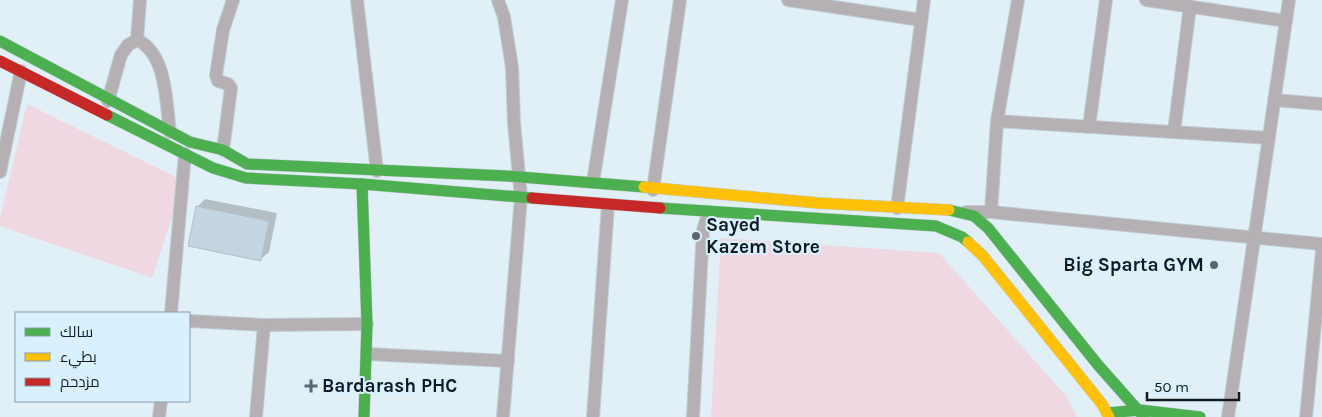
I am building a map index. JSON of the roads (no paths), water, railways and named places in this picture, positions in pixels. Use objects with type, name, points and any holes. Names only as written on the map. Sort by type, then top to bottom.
[{"type":"main road","points":[[0,41],[108,101],[190,142],[223,150],[247,164],[593,182],[653,190],[965,212],[988,228],[1098,365],[1142,413]]},
{"type":"main road","points":[[0,61],[213,168],[246,178],[362,184],[608,206],[922,223],[950,230],[968,241],[983,256],[1109,415],[1142,413],[1200,417]]},
{"type":"main road","points":[[362,184],[367,354],[364,417]]},
{"type":"street","points":[[137,40],[140,0]]},
{"type":"street","points":[[223,150],[231,88],[228,84],[218,81],[216,75],[223,30],[232,0]]},
{"type":"street","points":[[357,0],[377,171]]},
{"type":"street","points":[[593,182],[622,0]]},
{"type":"street","points":[[653,190],[680,0]]},
{"type":"street","points":[[788,0],[829,3],[922,20]]},
{"type":"street","points":[[897,208],[924,0]]},
{"type":"street","points":[[991,212],[997,121],[1018,0]]},
{"type":"street","points":[[1090,127],[1106,0]]},
{"type":"street","points":[[1146,0],[1286,21]]},
{"type":"street","points":[[1228,417],[1289,0]]},
{"type":"street","points":[[500,2],[512,67],[518,177],[521,197],[503,417]]},
{"type":"street","points":[[1174,132],[1190,6]]},
{"type":"street","points":[[108,101],[121,55],[128,45],[137,40]]},
{"type":"street","points":[[137,40],[151,49],[159,62],[170,132]]},
{"type":"street","points":[[0,172],[21,72]]},
{"type":"street","points":[[1274,100],[1322,104]]},
{"type":"street","points":[[997,121],[1269,138]]},
{"type":"street","points":[[171,312],[185,154]]},
{"type":"street","points":[[593,417],[608,206]]},
{"type":"street","points":[[693,417],[704,230],[709,212]]},
{"type":"street","points":[[965,212],[991,212],[1322,244]]},
{"type":"street","points":[[1306,417],[1322,251]]},
{"type":"street","points":[[190,321],[264,326],[366,324]]},
{"type":"street","points":[[256,417],[264,326]]},
{"type":"street","points":[[367,354],[508,361]]},
{"type":"street","points":[[159,417],[161,402]]},
{"type":"place","name":"Sayed Kazem Store","points":[[696,236]]},
{"type":"place","name":"Big Sparta GYM","points":[[1214,265]]},
{"type":"place","name":"Bardarash PHC","points":[[311,386]]}]
